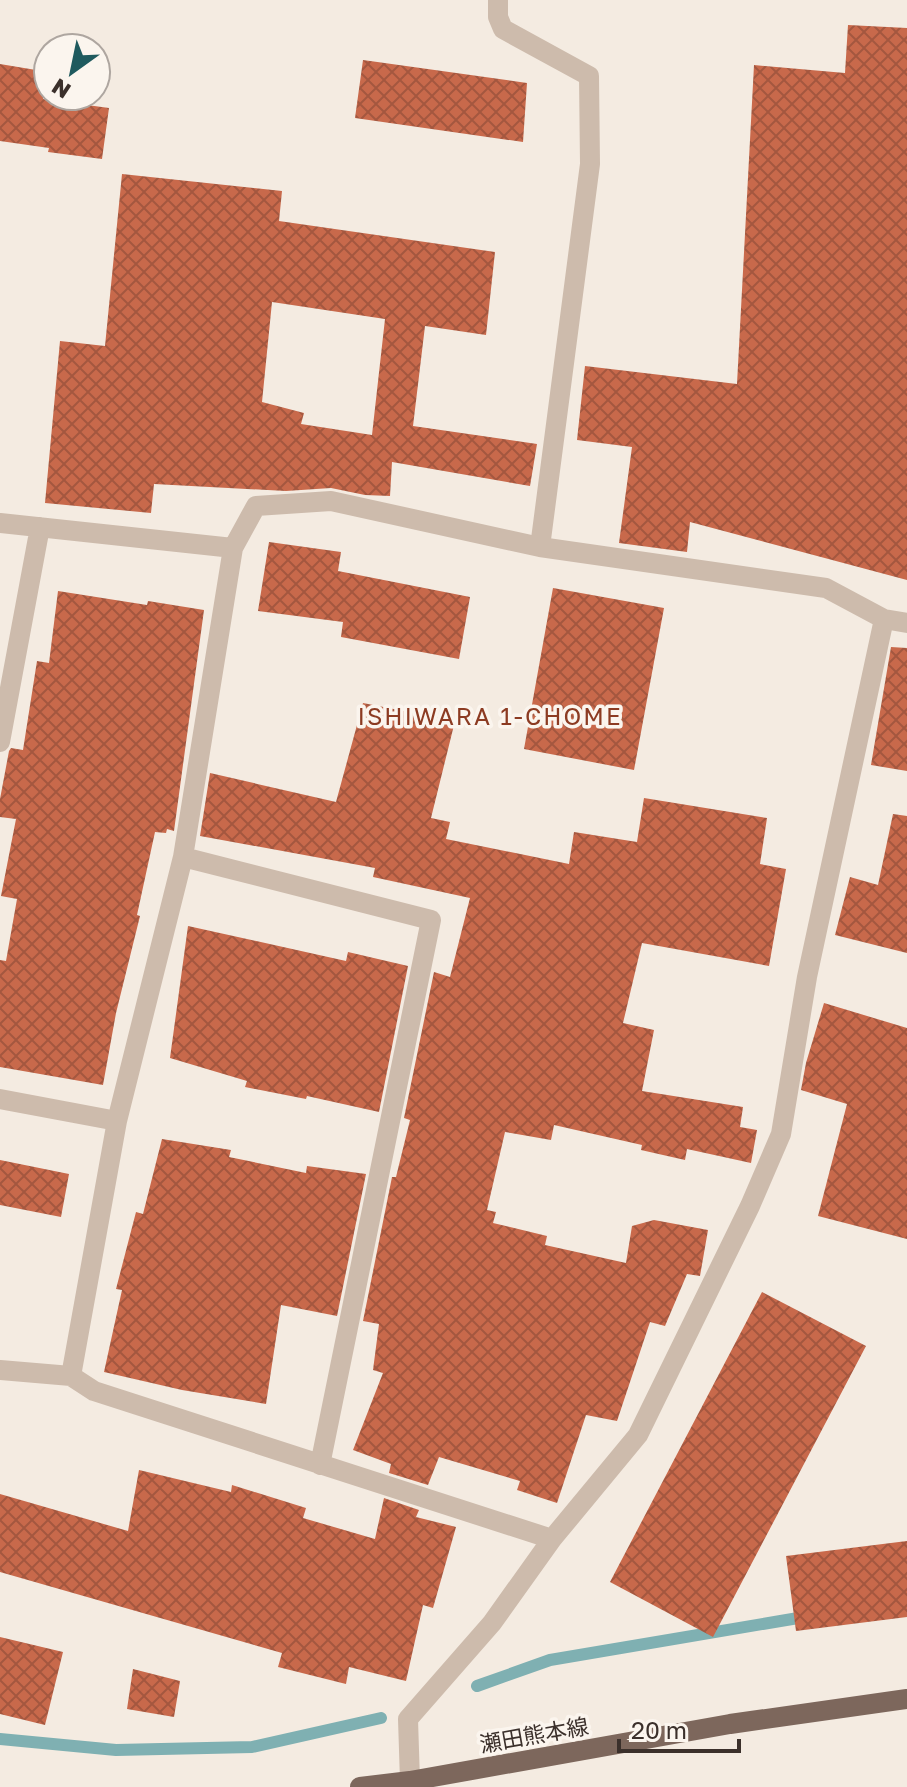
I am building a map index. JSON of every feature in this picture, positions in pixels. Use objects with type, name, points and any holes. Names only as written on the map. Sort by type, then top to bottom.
[{"type":"main road","name":"瀬田熊本線","points":[[360,1787],[410,1781],[730,1724],[907,1699]]},
{"type":"street","points":[[498,0],[498,17],[503,29],[589,76],[590,164],[540,547]]},
{"type":"street","points":[[71,1376],[117,1121],[183,857],[233,548],[256,506],[331,501],[540,547],[826,588],[884,619],[907,623]]},
{"type":"street","points":[[0,523],[233,548]]},
{"type":"street","points":[[0,742],[40,527]]},
{"type":"street","points":[[410,1781],[408,1719],[492,1623],[552,1539],[638,1435],[750,1206],[781,1134],[807,977],[884,619]]},
{"type":"street","points":[[183,857],[431,920],[320,1465]]},
{"type":"street","points":[[0,1099],[117,1121]]},
{"type":"street","points":[[0,1370],[71,1376],[94,1391],[552,1539]]},
{"type":"building","points":[[848,25],[907,28],[907,580],[690,522],[687,552],[619,543],[632,447],[577,440],[585,366],[737,384],[754,65],[845,73]]},
{"type":"building","points":[[363,60],[527,83],[523,142],[355,118]]},
{"type":"building","points":[[0,64],[32,69],[32,112],[108,112],[102,159],[48,152],[49,148],[0,141]]},
{"type":"building","points":[[122,174],[282,191],[279,221],[495,252],[486,335],[425,326],[413,426],[537,444],[530,486],[392,462],[390,496],[331,488],[286,491],[154,484],[151,513],[45,503],[60,341],[105,346]],"holes":[[[272,302],[385,319],[372,435],[301,424],[304,413],[262,402]]]},
{"type":"building","points":[[269,542],[341,552],[338,571],[470,597],[459,659],[341,637],[343,622],[258,611]]},
{"type":"building","points":[[553,588],[664,608],[634,770],[524,749]]},
{"type":"building","points":[[58,591],[204,610],[174,831],[155,832],[103,1085],[0,1067],[0,960],[6,961],[17,899],[1,896],[16,819],[0,817],[0,799],[9,751],[11,748],[23,750],[37,661],[49,663]]},
{"type":"building","points":[[891,647],[907,648],[907,771],[871,765]]},
{"type":"building","points":[[363,703],[455,721],[431,818],[450,822],[446,839],[569,864],[574,832],[637,842],[644,798],[767,818],[760,864],[786,869],[769,966],[642,943],[623,1023],[654,1030],[642,1091],[743,1107],[740,1127],[757,1130],[751,1163],[687,1149],[685,1160],[641,1150],[642,1145],[554,1125],[551,1140],[505,1132],[487,1210],[496,1212],[493,1223],[547,1236],[545,1245],[626,1263],[632,1226],[654,1220],[708,1230],[700,1276],[687,1274],[665,1326],[650,1322],[617,1421],[586,1415],[557,1503],[517,1490],[520,1481],[439,1457],[428,1485],[389,1473],[391,1464],[353,1450],[383,1373],[373,1370],[379,1324],[363,1321],[392,1177],[396,1177],[410,1120],[404,1118],[434,972],[450,977],[470,898],[373,877],[375,868],[200,836],[210,773],[336,802]]},
{"type":"building","points":[[893,814],[907,816],[907,953],[835,935],[850,877],[878,885]]},
{"type":"building","points":[[188,926],[346,961],[348,952],[408,966],[379,1112],[307,1096],[306,1099],[245,1087],[247,1081],[170,1058]]},
{"type":"building","points":[[824,1003],[907,1028],[907,1239],[818,1216],[847,1104],[801,1090]]},
{"type":"building","points":[[162,1139],[231,1150],[229,1157],[306,1173],[307,1166],[366,1174],[337,1316],[281,1305],[266,1404],[182,1390],[104,1372],[122,1290],[116,1289],[136,1212],[143,1214]]},
{"type":"building","points":[[0,1160],[69,1174],[61,1217],[0,1205]]},
{"type":"building","points":[[762,1292],[866,1346],[713,1637],[610,1582]]},
{"type":"building","points":[[139,1470],[231,1492],[232,1485],[306,1508],[303,1518],[375,1539],[384,1498],[419,1510],[416,1517],[456,1527],[433,1608],[423,1605],[406,1681],[349,1667],[346,1684],[278,1667],[282,1653],[0,1572],[0,1494],[128,1531]]},
{"type":"building","points":[[907,1541],[907,1617],[796,1631],[786,1556]]},
{"type":"building","points":[[0,1637],[63,1652],[45,1725],[0,1714]]},
{"type":"building","points":[[133,1669],[180,1681],[174,1717],[127,1709]]},
{"type":"waterway","points":[[477,1686],[550,1660],[810,1616]]},
{"type":"waterway","points":[[0,1739],[116,1750],[252,1747],[381,1718]]},
{"type":"district","name":"ISHIWARA 1-CHOME","points":[[490,717]]}]
